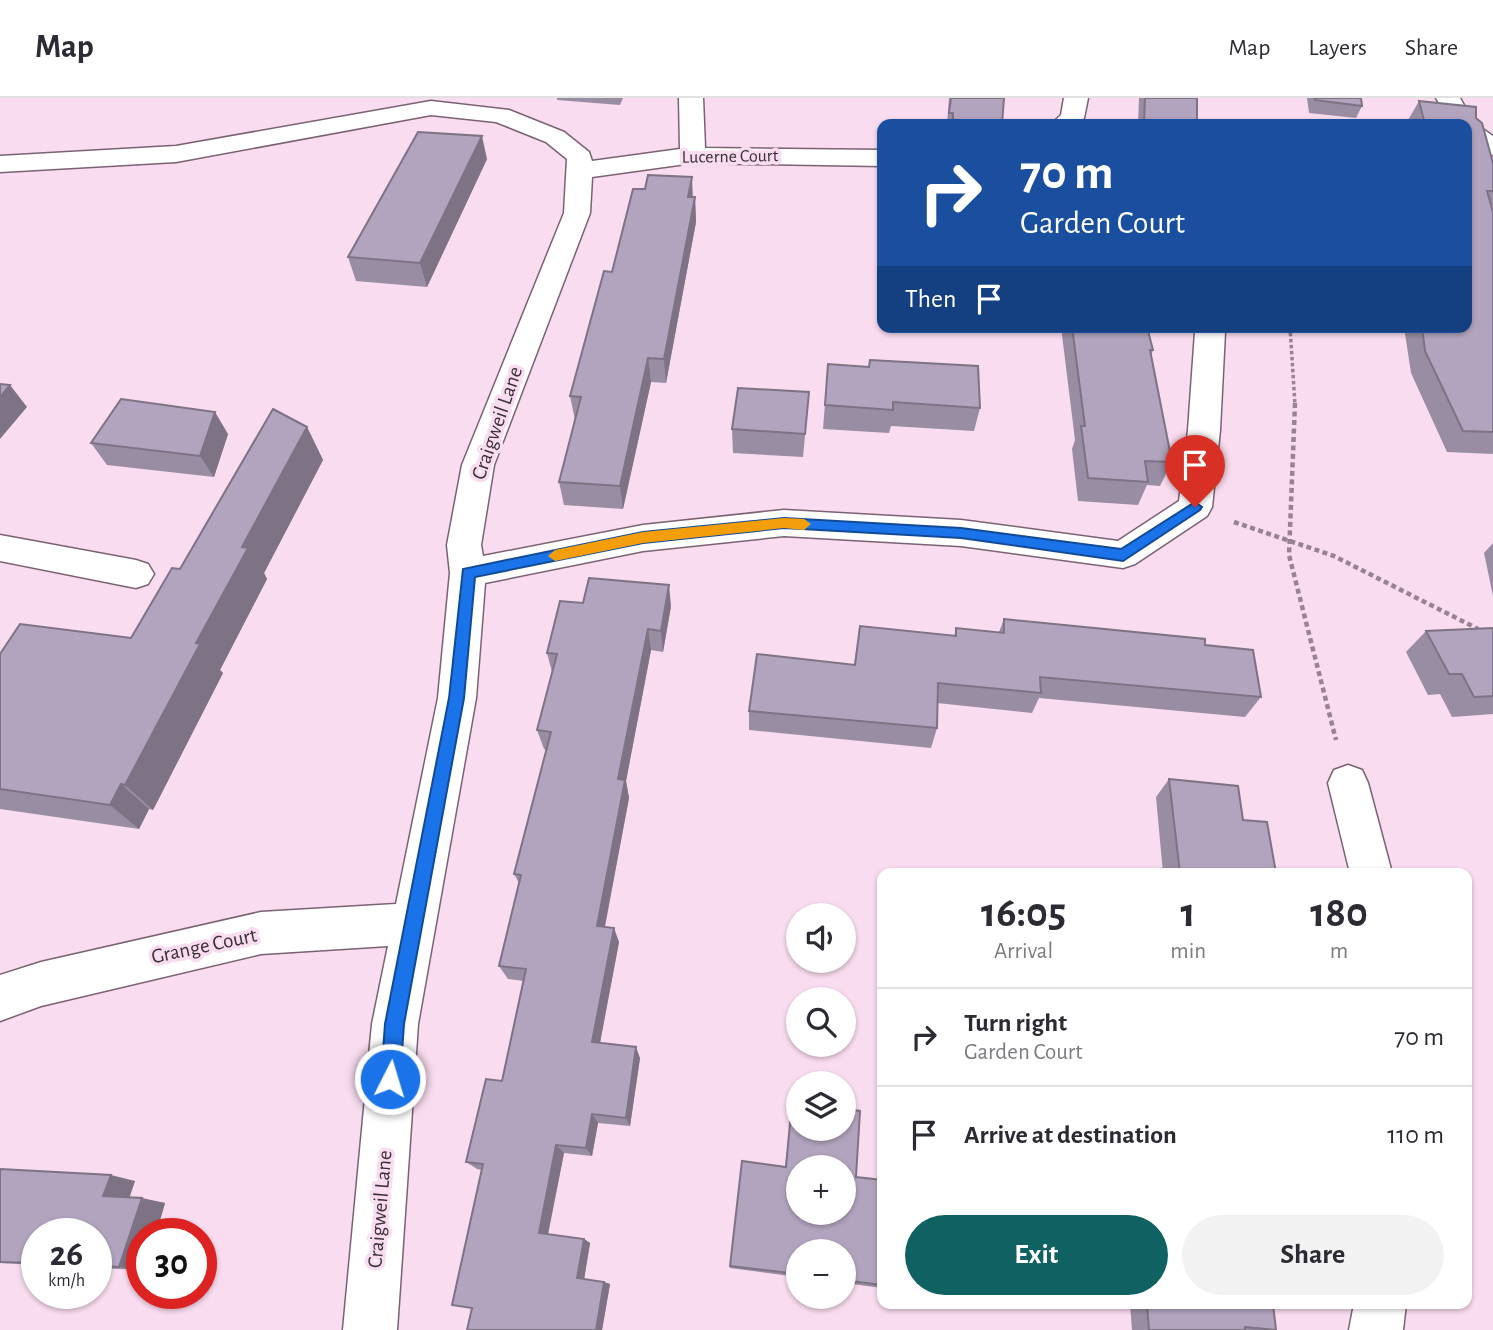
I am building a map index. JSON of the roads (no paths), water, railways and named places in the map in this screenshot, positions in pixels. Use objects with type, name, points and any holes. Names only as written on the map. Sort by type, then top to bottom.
[{"type":"street","points":[[691,98],[693,155]]},
{"type":"street","points":[[1070,119],[1076,98]]},
{"type":"street","points":[[1448,98],[1460,119]]},
{"type":"street","points":[[0,164],[176,154],[304,119],[431,108],[500,115],[555,136],[580,157],[579,170]]},
{"type":"street","points":[[1472,132],[1493,148]]},
{"type":"street","name":"Lucerne Court","points":[[579,170],[693,155],[877,158]]},
{"type":"street","name":"Craigweil Lane","points":[[370,1330],[395,1024],[457,698],[468,573],[464,545],[478,465],[577,214],[579,170]]},
{"type":"street","points":[[468,573],[643,538],[784,523],[961,533],[1123,555],[1195,507],[1205,430],[1210,333]]},
{"type":"street","points":[[0,548],[136,574]]},
{"type":"street","points":[[1348,783],[1370,868]]},
{"type":"street","name":"Grange Court","points":[[0,998],[103,969],[261,933],[414,924]]},
{"type":"street","points":[[1376,1330],[1379,1309]]}]
